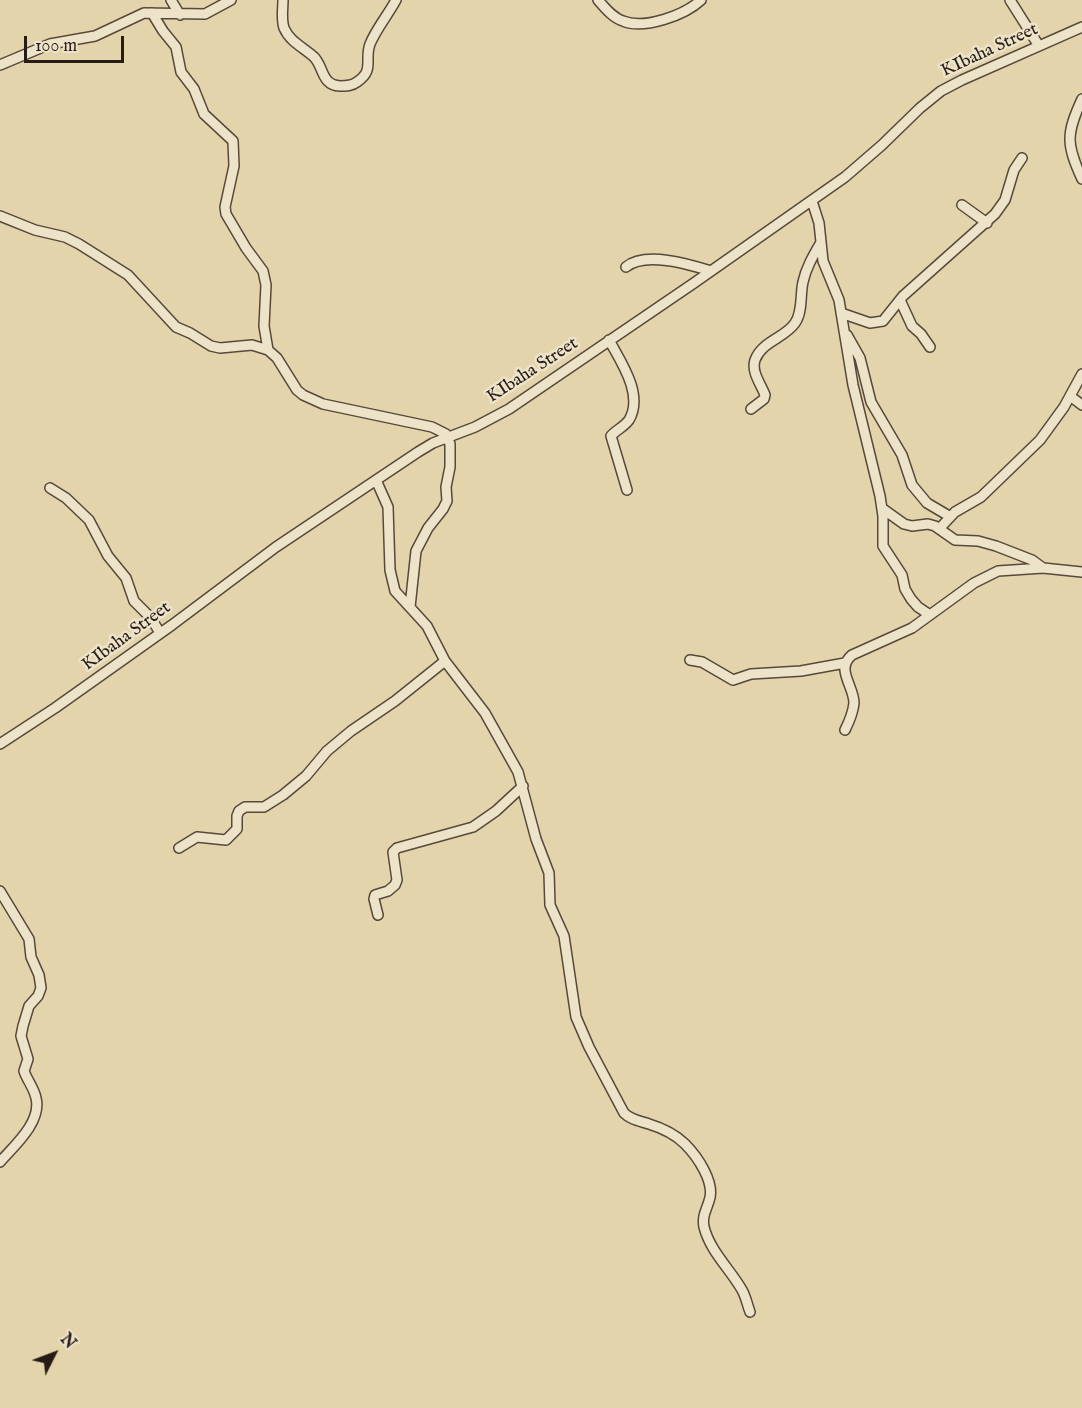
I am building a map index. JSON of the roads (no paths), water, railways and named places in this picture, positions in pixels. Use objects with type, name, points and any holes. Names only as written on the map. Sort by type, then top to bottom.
[{"type":"street","points":[[171,0],[180,15]]},
{"type":"street","points":[[0,65],[50,44],[95,36],[135,17],[152,12],[180,15],[205,14],[231,0]]},
{"type":"street","points":[[284,0],[282,21],[290,37],[317,60],[325,79],[334,86],[354,84],[366,73],[372,40],[396,0]]},
{"type":"street","points":[[598,0],[618,19],[631,23],[677,15],[687,11],[701,0]]},
{"type":"street","points":[[1010,0],[1039,46]]},
{"type":"street","points":[[152,12],[176,47],[181,72],[194,89],[204,114],[233,141],[234,166],[225,207],[226,214],[265,276],[264,326],[268,350]]},
{"type":"street","name":"KIbaha Street","points":[[0,744],[64,702],[276,547],[376,480],[426,448],[447,437],[475,427],[509,409],[812,201],[861,164],[941,91],[1082,27]]},
{"type":"street","points":[[1082,99],[1069,135],[1069,145],[1082,179]]},
{"type":"street","points":[[841,313],[870,323],[877,323],[887,317],[900,300],[937,265],[987,223],[1005,200],[1014,170],[1022,158]]},
{"type":"street","points":[[812,201],[819,223],[823,261],[837,293],[846,333],[853,385],[883,509],[882,536],[886,552],[902,575],[905,589],[911,599],[930,615]]},
{"type":"street","points":[[962,205],[987,223]]},
{"type":"street","points":[[0,216],[34,230],[65,237],[79,244],[128,275],[176,327],[211,346],[220,348],[252,345],[268,350],[277,358],[297,390],[311,400],[442,431],[450,444],[451,454],[446,503],[428,528],[416,551],[410,607]]},
{"type":"street","points":[[751,410],[764,399],[765,395],[754,369],[754,361],[770,341],[781,336],[795,323],[799,315],[800,294],[805,272],[820,243]]},
{"type":"street","points":[[626,267],[635,261],[659,260],[711,271]]},
{"type":"street","points":[[900,300],[912,326],[930,346]]},
{"type":"street","points":[[846,333],[860,358],[871,402],[902,455],[912,486],[927,502],[949,516]]},
{"type":"street","points":[[609,340],[634,395],[628,421],[611,436],[627,490]]},
{"type":"street","points":[[939,528],[961,507],[981,497],[1040,440],[1059,416],[1082,374]]},
{"type":"street","points":[[1070,396],[1082,405]]},
{"type":"street","points":[[376,480],[388,507],[393,586],[433,635],[445,661],[496,730],[518,772],[536,839],[549,873],[550,905],[564,936],[576,1017],[581,1029],[624,1113],[672,1134],[687,1146],[700,1164],[711,1192],[703,1217],[705,1228],[711,1244],[741,1289],[750,1312]]},
{"type":"street","points":[[50,488],[78,508],[94,526],[108,556],[126,578],[134,601],[151,618],[160,633]]},
{"type":"street","points":[[883,509],[903,524],[912,526],[928,524],[939,528],[955,540],[978,541],[996,546],[1032,560],[1043,568]]},
{"type":"street","points":[[845,730],[853,711],[854,701],[844,670],[848,658],[912,628],[974,583],[998,571],[1043,568],[1082,572]]},
{"type":"street","points":[[690,660],[702,662],[733,680],[751,675],[801,671],[845,663]]},
{"type":"street","points":[[179,848],[197,837],[226,840],[237,830],[239,811],[245,807],[264,807],[283,795],[306,776],[327,751],[351,731],[395,701],[445,661]]},
{"type":"street","points":[[378,915],[375,895],[393,888],[397,880],[393,852],[397,848],[473,827],[496,811],[523,786]]},
{"type":"street","points":[[0,891],[28,939],[41,988],[28,1009],[21,1036],[28,1059],[24,1071],[36,1097],[37,1105],[30,1125],[0,1162]]}]
